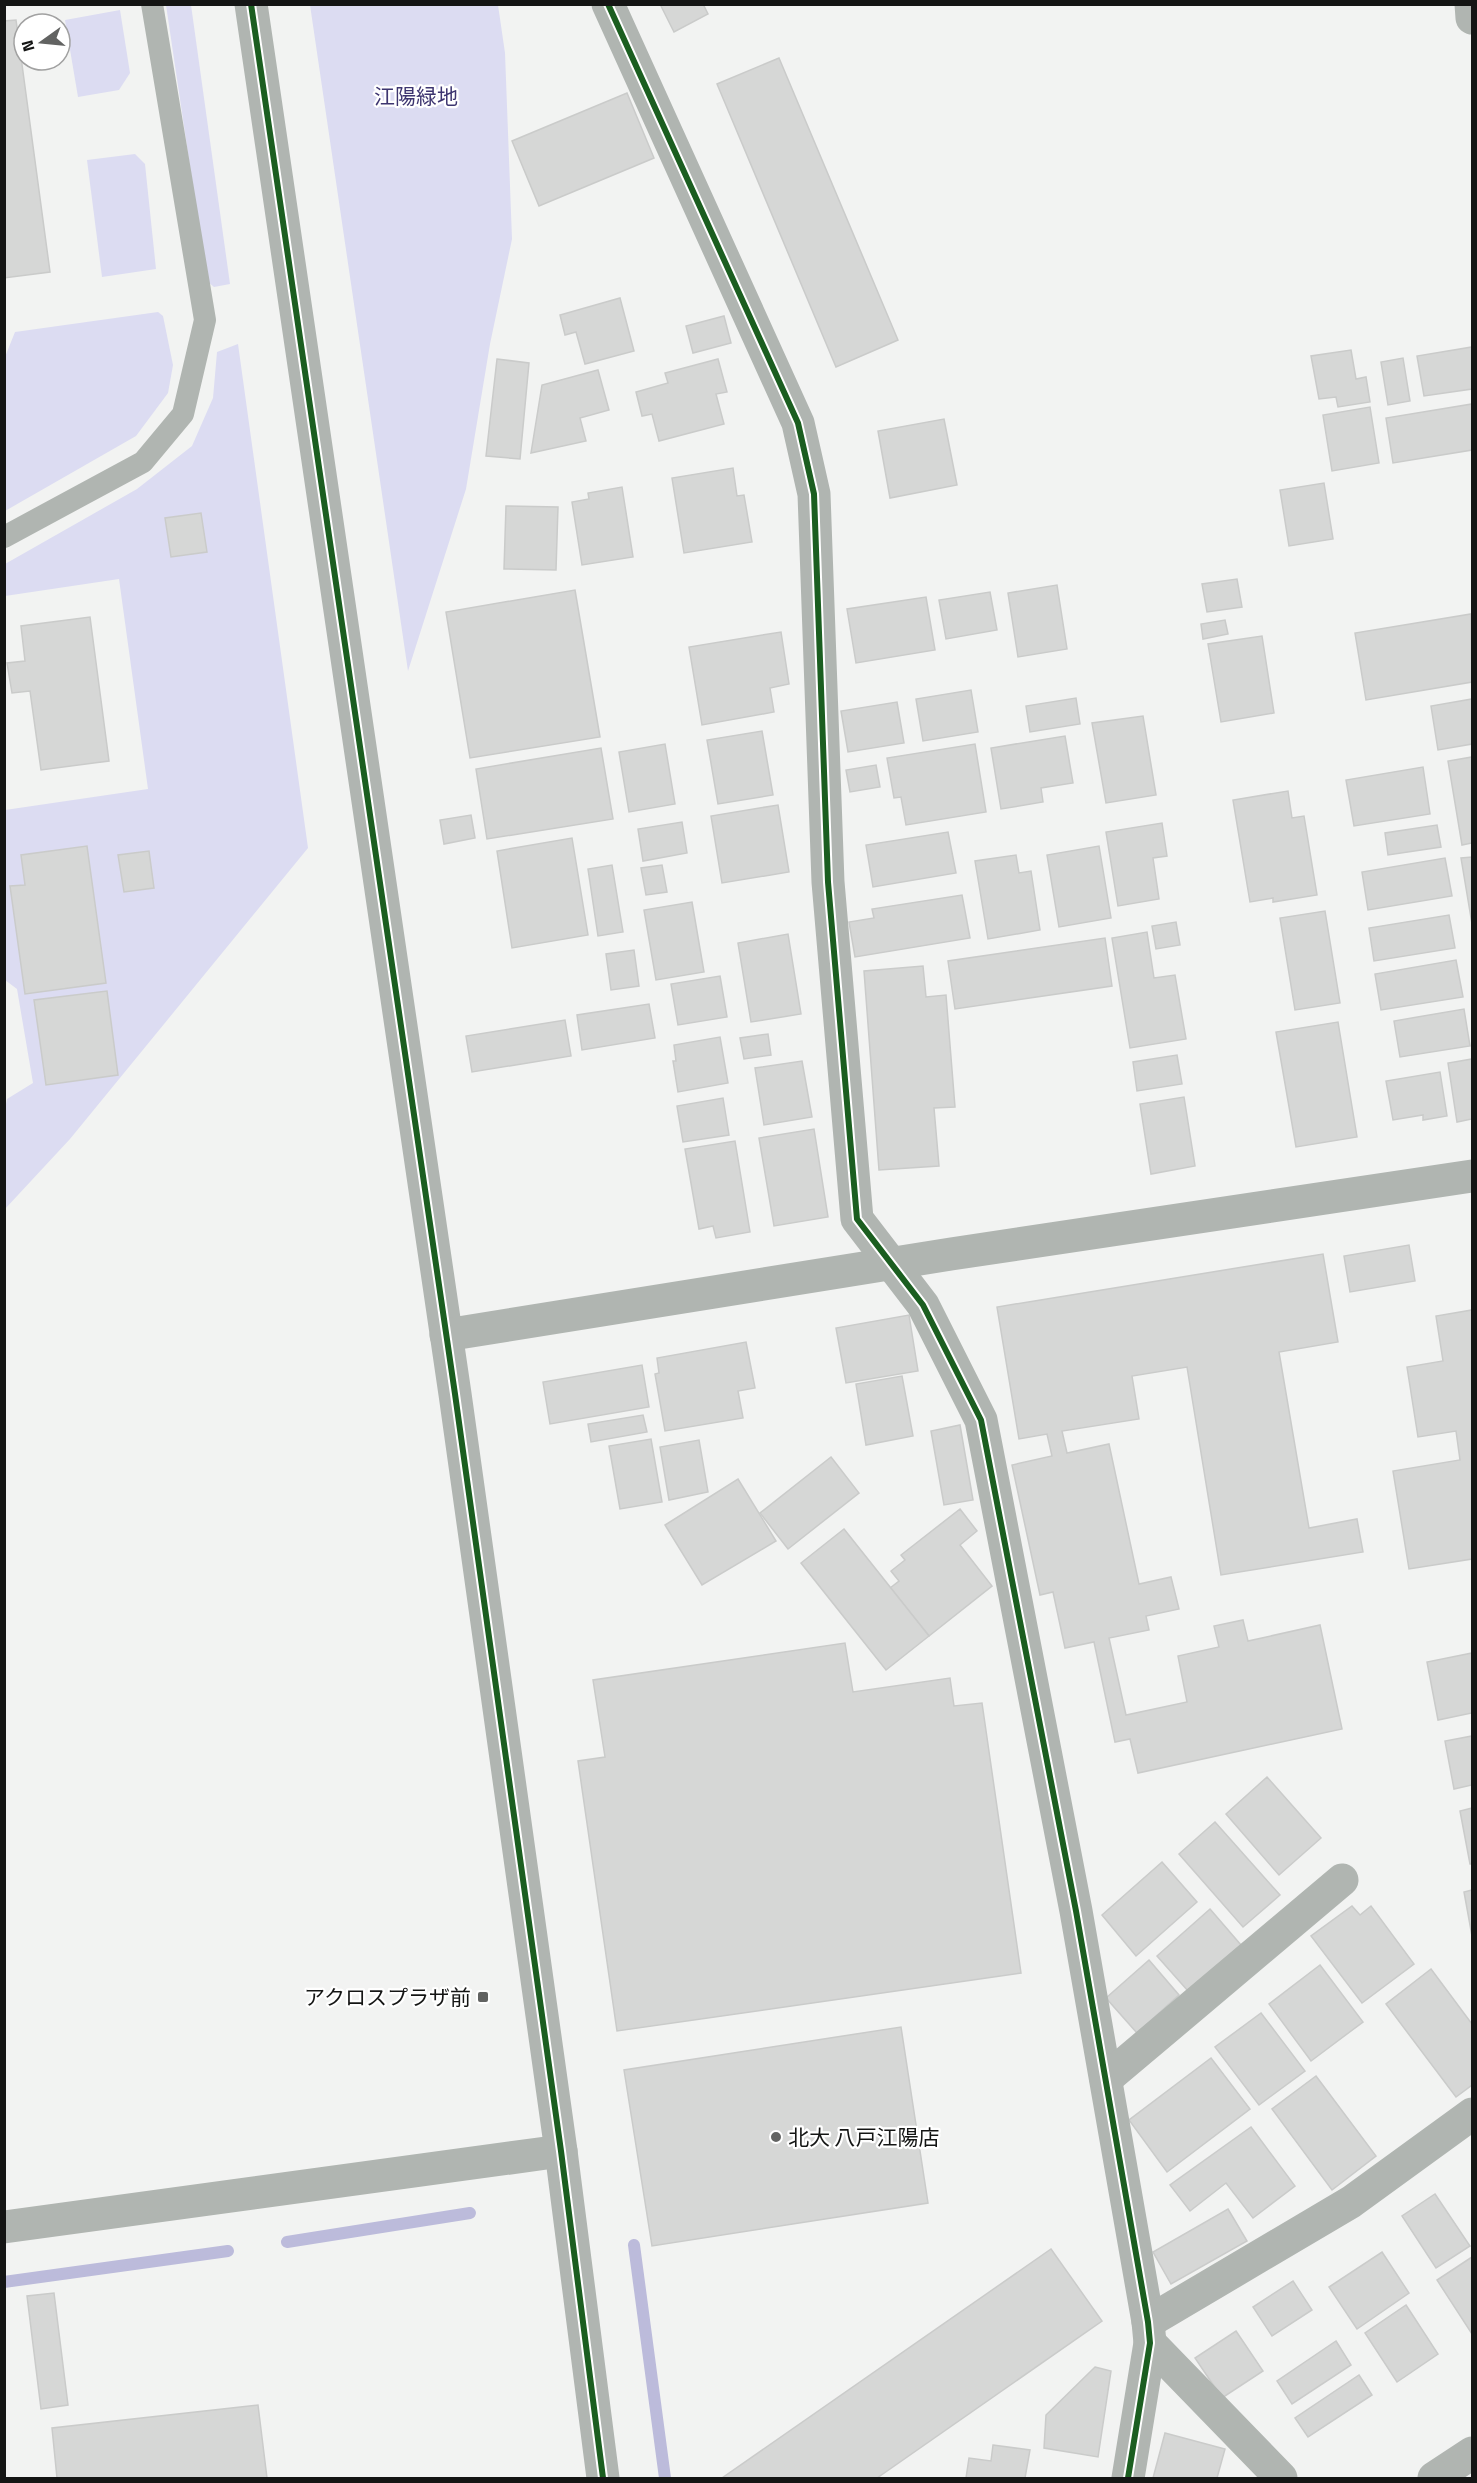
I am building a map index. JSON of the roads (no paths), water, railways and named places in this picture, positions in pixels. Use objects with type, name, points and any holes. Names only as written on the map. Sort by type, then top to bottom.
[{"type":"street","points":[[251,4],[446,1335],[561,2151],[603,2478]]},
{"type":"street","points":[[608,4],[798,423],[810,474],[814,495],[828,882],[856,1219],[923,1305],[981,1420],[1106,2079],[1149,2332],[1128,2478]]},
{"type":"street","points":[[1471,4],[1473,18]]},
{"type":"street","points":[[446,1335],[892,1263],[1473,1176]]},
{"type":"street","points":[[1106,2079],[1342,1880]]},
{"type":"street","points":[[1149,2332],[1351,2202],[1473,2114]]},
{"type":"street","points":[[4,2227],[561,2151]]},
{"type":"street","points":[[1149,2332],[1281,2478]]},
{"type":"street","points":[[1434,2478],[1473,2453]]},
{"type":"lane","points":[[4,537],[143,462],[183,414],[205,320],[152,4]]},
{"type":"waterway","points":[[287,2242],[470,2213]]},
{"type":"waterway","points":[[634,2245],[665,2478]]},
{"type":"waterway","points":[[4,2282],[228,2251]]},
{"type":"place","name":"アクロスプラザ前","points":[[483,1997]]},
{"type":"place","name":"北大 八戸江陽店","points":[[776,2137]]},
{"type":"park label","name":"江陽緑地","points":[[416,96]]}]
